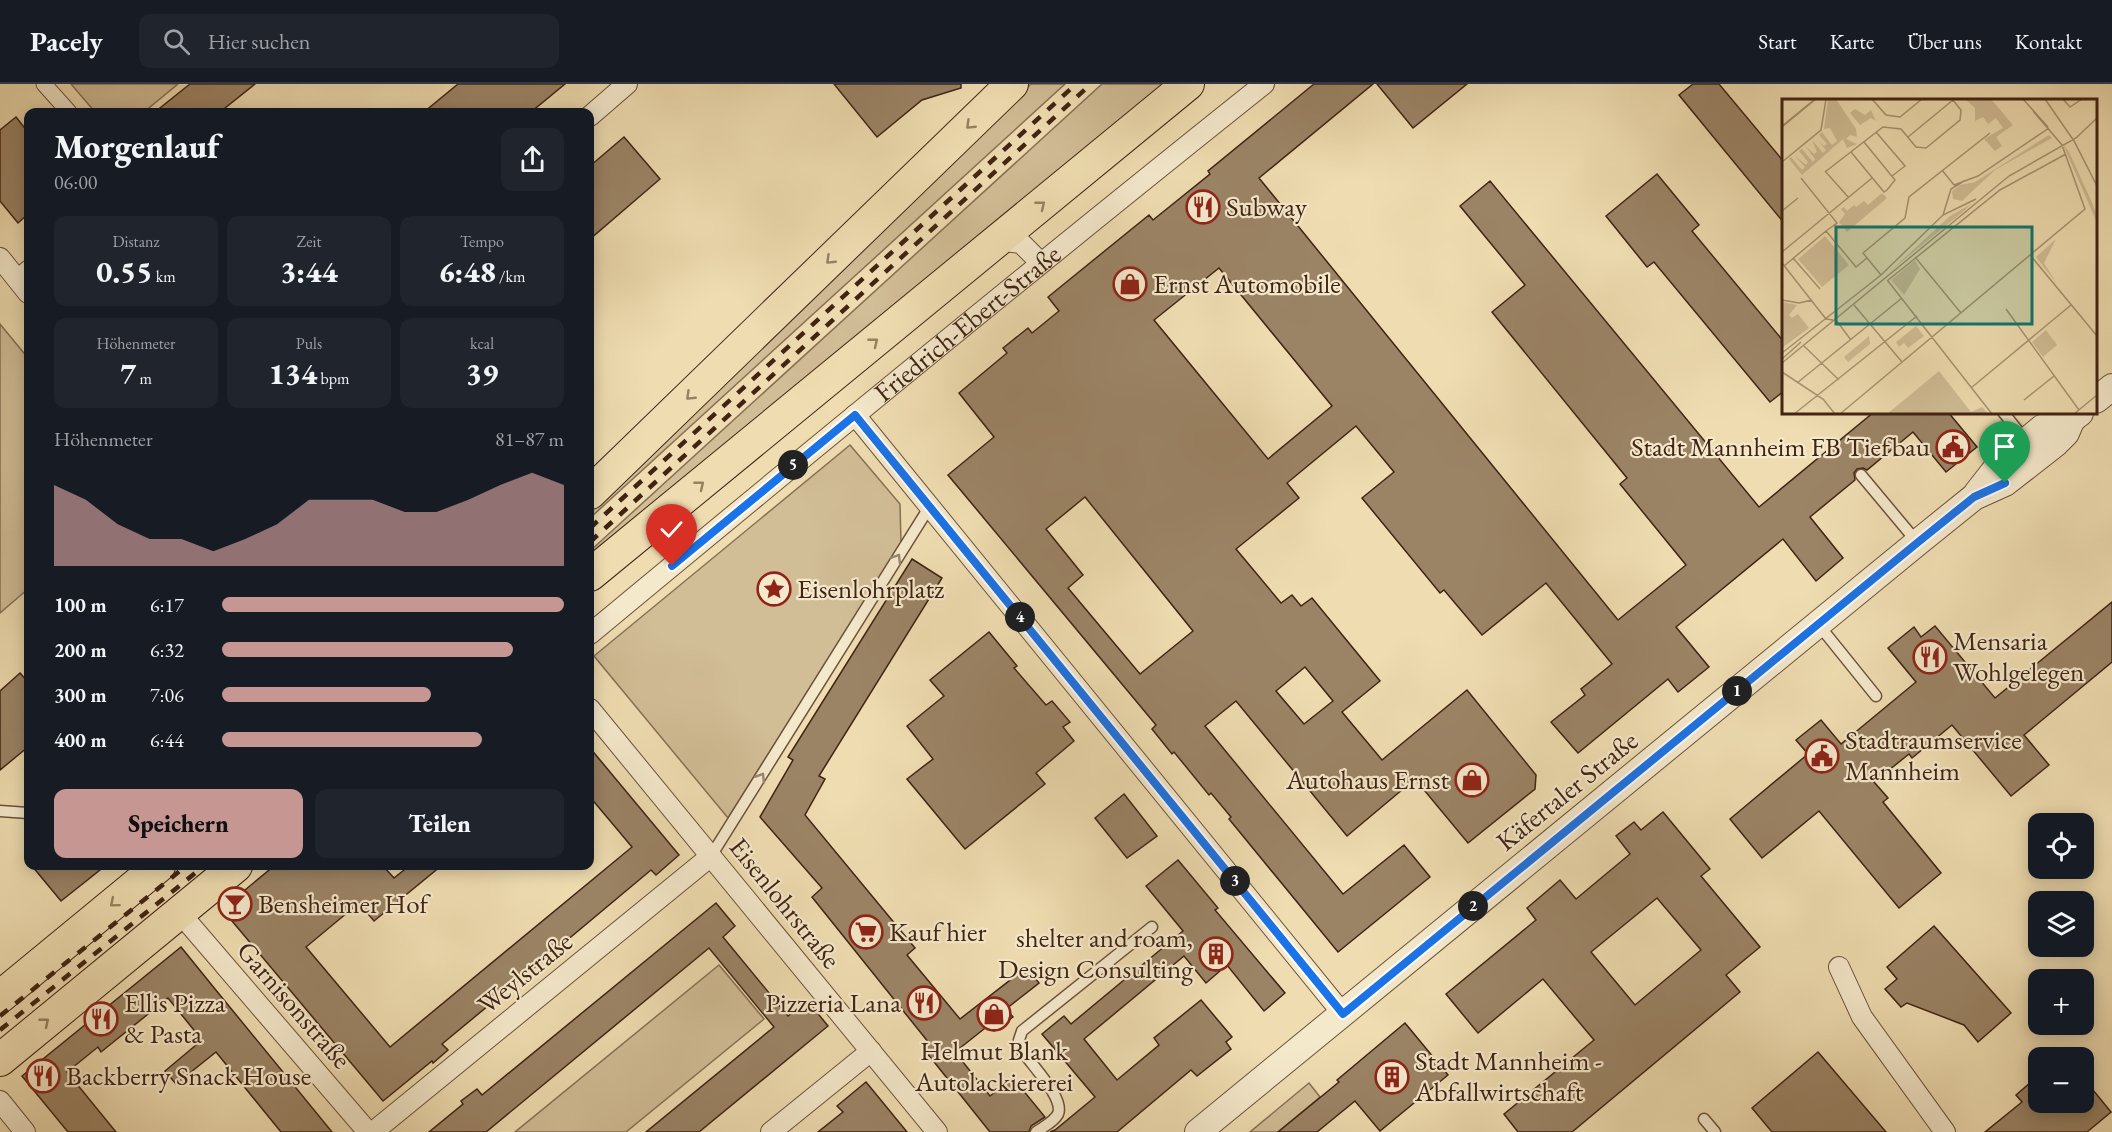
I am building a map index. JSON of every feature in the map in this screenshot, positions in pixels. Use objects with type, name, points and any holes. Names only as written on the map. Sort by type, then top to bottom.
[{"type":"main road","points":[[594,489],[1012,84]]},
{"type":"main road","name":"Friedrich-Ebert-Straße","points":[[594,572],[1188,84]]},
{"type":"main road","points":[[0,997],[154,870]]},
{"type":"main road","points":[[0,1060],[231,870]]},
{"type":"street","points":[[44,84],[65,108]]},
{"type":"street","points":[[594,113],[627,84]]},
{"type":"street","name":"Friedrich-Ebert-Straße","points":[[594,631],[1041,263],[1264,84]]},
{"type":"street","points":[[998,240],[1021,243],[1041,263]]},
{"type":"street","points":[[0,258],[24,279]]},
{"type":"street","points":[[855,415],[1343,1014]]},
{"type":"street","name":"Käfertaler Straße","points":[[1198,1132],[1974,497],[2002,460],[2042,428],[2076,416]]},
{"type":"street","name":"Käfertaler Straße","points":[[1974,497],[2005,483],[2055,444],[2066,433],[2076,416]]},
{"type":"street","name":"Eisenlohrstraße","points":[[594,714],[937,1132]]},
{"type":"street","name":"Weylstraße","points":[[373,1132],[711,856]]},
{"type":"street","name":"Garnisonstraße","points":[[179,912],[368,1132]]},
{"type":"street","points":[[1839,968],[1862,1017],[1945,1132]]},
{"type":"street","points":[[771,1132],[870,1051]]},
{"type":"street","points":[[0,1101],[25,1132]]},
{"type":"lane","points":[[2005,414],[2026,442]]},
{"type":"lane","points":[[1861,475],[1917,543]]},
{"type":"lane","points":[[711,856],[930,506]]},
{"type":"lane","points":[[1818,624],[1876,696]]},
{"type":"lane","points":[[0,810],[24,813]]},
{"type":"lane","points":[[1036,1132],[1055,1118],[1059,1101],[1023,1053],[1019,1040],[1022,1031],[1152,927]]},
{"type":"lane","points":[[1704,1119],[1715,1132]]},
{"type":"shaded area","points":[[71,84],[178,84],[149,108],[92,108]]},
{"type":"shaded area","points":[[1031,84],[1065,84],[594,514],[594,507]]},
{"type":"shaded area","points":[[1102,84],[1166,84],[594,554],[594,547]]},
{"type":"shaded area","points":[[0,324],[24,353],[24,592],[0,613]]},
{"type":"shaded area","name":"Eisenlohrplatz","points":[[850,445],[900,504],[901,543],[728,818],[594,656]]},
{"type":"shaded area","points":[[719,965],[764,1019],[626,1132],[515,1132]]},
{"type":"shaded area","points":[[1309,1083],[1320,1097],[1278,1132],[1250,1132]]},
{"type":"building","points":[[190,84],[255,84],[225,108],[160,108]]},
{"type":"building","points":[[458,84],[565,84],[536,108],[429,108]]},
{"type":"building","points":[[834,84],[961,84],[961,88],[922,100],[877,137]]},
{"type":"building","points":[[1314,84],[1373,84],[1259,178],[1618,620],[1686,565],[1620,484],[1627,478],[1492,312],[1525,285],[1460,206],[1490,181],[1759,507],[1872,414],[1950,414],[1977,447],[1946,472],[1913,432],[1867,470],[1857,469],[1854,473],[1855,480],[1810,517],[1843,558],[1816,581],[1783,539],[1676,627],[1709,667],[1678,692],[1668,679],[1578,753],[1551,722],[1585,695],[1581,689],[1612,664],[1546,583],[1482,635],[1444,590],[1440,593],[1362,498],[1394,472],[1356,426],[1287,483],[1299,498],[1236,549],[1281,603],[1292,595],[1301,606],[1312,598],[1380,681],[1342,712],[1382,760],[1467,690],[1536,775],[1535,789],[1468,843],[1415,779],[1347,836],[1236,701],[1205,726],[1343,894],[1404,845],[1430,877],[1338,952],[1229,819],[1231,817],[1211,793],[1209,795],[1174,752],[1172,754],[1152,729],[1156,725],[948,475],[994,437],[959,393],[1007,353],[1003,348],[1028,328],[1032,333],[1059,311],[1048,297],[1149,215],[1153,220],[1210,174],[1208,171]],"holes":[[[1219,268],[1332,406],[1268,459],[1154,320]],[[1085,497],[1193,631],[1140,674],[1068,588],[1083,575],[1046,529]],[[1305,667],[1333,701],[1304,724],[1276,691]]]},
{"type":"building","points":[[1377,84],[1467,84],[1413,128]]},
{"type":"building","points":[[1693,84],[1719,84],[1782,160],[1782,221],[1679,95]]},
{"type":"building","points":[[16,117],[24,127],[24,218],[18,223],[0,201],[0,130]]},
{"type":"building","points":[[624,137],[660,179],[594,236],[594,163]]},
{"type":"building","points":[[1657,174],[1699,225],[1692,231],[1782,340],[1782,393],[1770,402],[1654,262],[1647,267],[1606,216]]},
{"type":"building","points":[[912,559],[942,578],[819,776],[825,779],[805,815],[915,948],[907,955],[960,1019],[1027,967],[1039,983],[1006,1009],[1013,1017],[994,1031],[989,1025],[955,1052],[990,1096],[1013,1078],[1045,1117],[1031,1126],[1029,1132],[990,1132],[923,1048],[929,1043],[812,897],[822,888],[760,817],[793,760],[788,757]]},
{"type":"building","points":[[2112,602],[2112,662],[2024,735],[2049,765],[2011,796],[1952,725],[1912,758],[1909,754],[1874,782],[1888,798],[1883,802],[1941,873],[1899,908],[1819,811],[1762,858],[1730,819],[1808,754],[1796,740],[1821,720],[1841,744],[1916,682],[1888,648],[1914,627],[1921,637],[1935,626],[1995,698]]},
{"type":"building","points":[[989,632],[1017,666],[1014,668],[1046,705],[1052,701],[1070,722],[1063,727],[1074,741],[1036,773],[1045,784],[965,849],[907,779],[933,759],[907,726],[944,696],[930,680]]},
{"type":"building","points":[[20,673],[24,678],[24,750],[0,770],[0,691]]},
{"type":"building","points":[[594,753],[679,855],[656,875],[651,870],[442,1044],[448,1050],[383,1101],[222,909],[269,870],[387,870],[394,878],[404,870],[436,870],[374,921],[359,903],[306,947],[390,1047],[632,847],[594,802]]},
{"type":"building","points":[[1124,794],[1157,836],[1127,858],[1095,818]]},
{"type":"building","points":[[1663,812],[1710,869],[1701,876],[1760,947],[1726,975],[1740,992],[1572,1132],[1518,1132],[1504,1114],[1594,1040],[1543,979],[1478,1033],[1446,994],[1536,920],[1527,908],[1560,880],[1576,899],[1630,854],[1616,836],[1634,822],[1641,830]],"holes":[[[1657,898],[1701,950],[1635,1005],[1591,952]]]},
{"type":"building","points":[[1178,860],[1218,908],[1215,910],[1285,993],[1264,1011],[1227,965],[1206,983],[1184,956],[1084,1039],[1117,1080],[1159,1045],[1154,1038],[1201,1000],[1232,1037],[1226,1042],[1231,1049],[1197,1076],[1191,1070],[1117,1132],[1050,1132],[1095,1097],[1042,1034],[1064,1016],[1071,1024],[1183,931],[1146,886]]},
{"type":"building","points":[[35,870],[100,870],[61,901]]},
{"type":"building","points":[[716,903],[735,926],[723,937],[788,1016],[807,1000],[828,1026],[699,1132],[646,1132],[774,1027],[709,948],[486,1132],[429,1132],[463,1104],[461,1101],[477,1089],[482,1095]]},
{"type":"building","points":[[1934,926],[2011,1013],[1978,1042],[1964,1025],[1907,1003],[1901,1007],[1885,989],[1897,979],[1887,967]]},
{"type":"building","points":[[181,947],[332,1132],[281,1132],[216,1052],[176,1084],[165,1071],[202,1040],[168,998],[101,1052],[98,1047],[67,1072],[116,1132],[68,1132],[22,1076]]},
{"type":"building","name":"Stadt Mannheim - Abfallwirtschaft","points":[[1405,1023],[1448,1075],[1380,1131],[1355,1101],[1317,1132],[1278,1132],[1339,1082],[1337,1080]]},
{"type":"building","points":[[1818,1052],[1886,1132],[1772,1132],[1752,1108]]},
{"type":"building","points":[[866,1082],[907,1132],[818,1132],[843,1112],[837,1106]]},
{"type":"building","points":[[2028,1085],[2028,1113],[2094,1113],[2094,1091],[2111,1112],[2087,1132],[1985,1132],[2022,1102],[2016,1095]]},
{"type":"railway","points":[[594,524],[1076,84]]},
{"type":"railway","points":[[594,538],[1091,84]]},
{"type":"railway","points":[[0,1016],[181,870]]},
{"type":"railway","points":[[0,1030],[199,870]]},
{"type":"place","name":"Subway","points":[[1203,207]]},
{"type":"place","name":"Ernst Automobile","points":[[1130,284]]},
{"type":"place","name":"Stadt Mannheim FB Tiefbau","points":[[1953,447]]},
{"type":"place","name":"Eisenlohrplatz","points":[[774,589]]},
{"type":"place","name":"Mensaria Wohlgelegen","points":[[1930,657]]},
{"type":"place","name":"Stadtraumservice Mannheim","points":[[1822,756]]},
{"type":"place","name":"Autohaus Ernst","points":[[1472,780]]},
{"type":"place","name":"Bensheimer Hof","points":[[235,904]]},
{"type":"place","name":"Kauf hier","points":[[866,932]]},
{"type":"place","name":"shelter and roam, Design Consulting","points":[[1216,954]]},
{"type":"place","name":"Pizzeria Lana","points":[[924,1003]]},
{"type":"place","name":"Helmut Blank Autolackiererei","points":[[994,1014]]},
{"type":"place","name":"Ellis Pizza & Pasta","points":[[101,1019]]},
{"type":"place","name":"Backberry Snack House","points":[[43,1076]]},
{"type":"place","name":"Stadt Mannheim - Abfallwirtschaft","points":[[1392,1077]]},
{"type":"route","points":[[672,566],[855,415],[1343,1014],[1974,497],[2005,483]]}]
